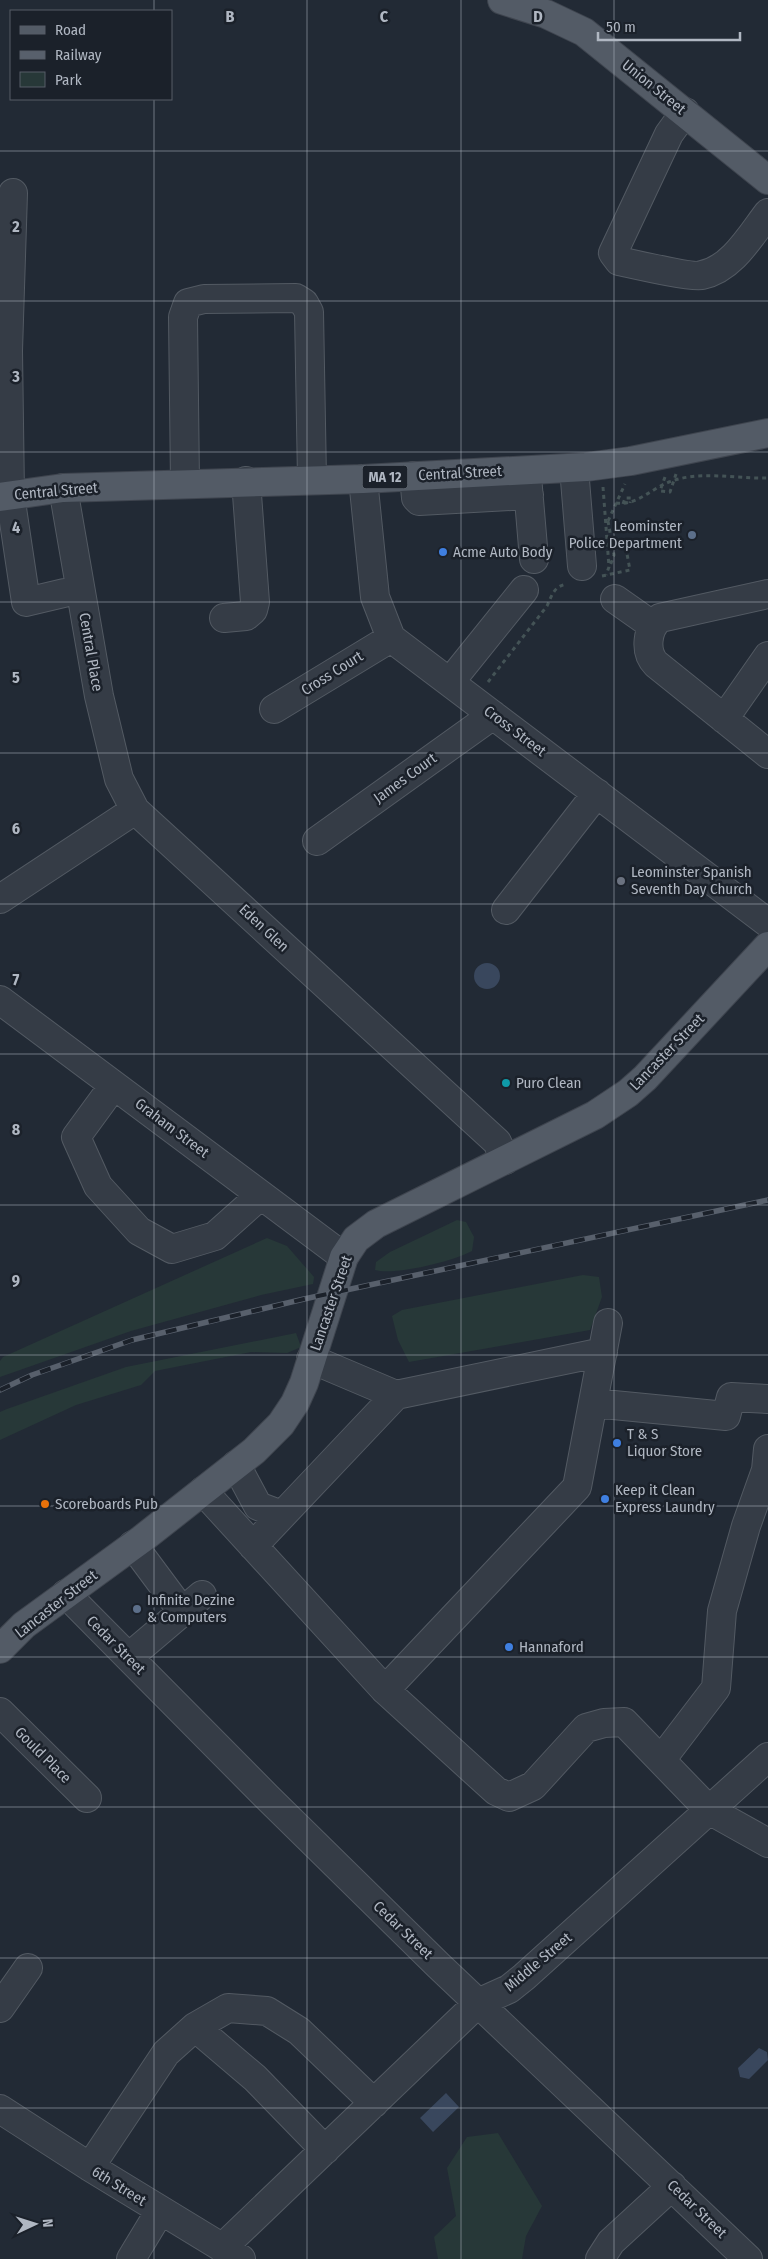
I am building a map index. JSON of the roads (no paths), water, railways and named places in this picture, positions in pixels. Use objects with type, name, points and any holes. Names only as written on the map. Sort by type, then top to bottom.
[{"type":"main road","name":"Union Street","points":[[502,0],[538,6],[584,32],[768,180]]},
{"type":"main road","name":"Central Street","points":[[5,496],[63,488],[414,476],[528,482],[574,468],[631,461],[768,433]]},
{"type":"main road","name":"Lancaster Street","points":[[0,1649],[24,1625],[134,1546],[236,1465],[281,1424],[294,1403],[311,1359],[344,1257],[356,1239],[376,1224],[594,1114],[628,1093],[645,1078],[768,946]]},
{"type":"street","points":[[685,112],[669,134],[612,253],[619,261],[701,276],[715,270],[736,255],[768,213]]},
{"type":"street","points":[[13,193],[5,496],[26,602],[64,593]]},
{"type":"street","points":[[185,483],[183,317],[188,303],[204,298],[296,298],[304,302],[309,312],[312,479]]},
{"type":"street","points":[[574,468],[593,580],[652,625]]},
{"type":"street","points":[[363,479],[375,597],[391,638]]},
{"type":"street","points":[[224,618],[246,616],[253,610],[255,602],[246,481]]},
{"type":"street","points":[[528,482],[534,559]]},
{"type":"street","name":"Central Place","points":[[63,488],[99,696],[119,779],[135,810]]},
{"type":"street","points":[[450,682],[524,590]]},
{"type":"street","points":[[768,594],[666,616],[652,625],[649,644],[653,661],[768,754]]},
{"type":"street","name":"Cross Street","points":[[391,638],[768,923]]},
{"type":"street","name":"Cross Court","points":[[274,709],[391,638]]},
{"type":"street","points":[[724,719],[768,656]]},
{"type":"street","name":"James Court","points":[[317,841],[493,715]]},
{"type":"street","points":[[506,910],[597,793]]},
{"type":"street","points":[[0,899],[135,810]]},
{"type":"street","name":"Eden Glen","points":[[135,810],[497,1142],[505,1160]]},
{"type":"street","name":"Graham Street","points":[[0,1000],[344,1257]]},
{"type":"street","points":[[114,1085],[76,1137],[98,1186],[139,1231],[172,1250],[215,1236],[261,1195]]},
{"type":"street","points":[[384,1690],[578,1486],[608,1323]]},
{"type":"street","points":[[311,1359],[396,1395],[603,1352]]},
{"type":"street","points":[[253,1546],[396,1395]]},
{"type":"street","points":[[593,1403],[726,1416],[731,1397],[768,1399]]},
{"type":"street","points":[[660,1760],[716,1688],[722,1611],[746,1526],[766,1470],[768,1449]]},
{"type":"street","points":[[236,1465],[258,1506],[282,1515]]},
{"type":"street","points":[[202,1491],[384,1690],[496,1791],[509,1796],[533,1786],[586,1728],[624,1722],[709,1810],[768,1843]]},
{"type":"street","points":[[129,1657],[192,1603],[134,1546]]},
{"type":"street","name":"Cedar Street","points":[[66,1594],[267,1797],[478,2003],[547,2065],[748,2259]]},
{"type":"street","name":"Gould Place","points":[[0,1712],[86,1798]]},
{"type":"street","name":"Middle Street","points":[[231,2253],[325,2150],[478,2003],[509,1989],[524,1977],[768,1757]]},
{"type":"street","points":[[0,2008],[28,1968]]},
{"type":"street","points":[[90,2167],[166,2053],[195,2028],[228,2008],[267,2011],[299,2031],[374,2103]]},
{"type":"street","points":[[195,2028],[255,2078],[325,2150]]},
{"type":"street","name":"6th Street","points":[[0,2109],[160,2211],[231,2253]]},
{"type":"street","points":[[600,2259],[611,2242],[672,2186]]},
{"type":"street","points":[[131,2259],[160,2211]]},
{"type":"water","points":[[487,963],[496,967],[500,976],[496,985],[487,989],[478,985],[474,976],[478,967]]},
{"type":"water","points":[[759,2048],[767,2052],[768,2060],[749,2079],[740,2077],[738,2068]]},
{"type":"water","points":[[446,2093],[459,2107],[433,2132],[420,2118]]},
{"type":"railway","points":[[0,1390],[32,1375],[132,1340],[304,1299],[768,1200]]},
{"type":"place","name":"Leominster Police Department","points":[[692,535]]},
{"type":"place","name":"Acme Auto Body","points":[[443,552]]},
{"type":"place","name":"Leominster Spanish Seventh Day Church","points":[[621,881]]},
{"type":"place","name":"Puro Clean","points":[[506,1083]]},
{"type":"place","name":"T & S Liquor Store","points":[[617,1443]]},
{"type":"place","name":"Keep it Clean Express Laundry","points":[[605,1499]]},
{"type":"place","name":"Scoreboards Pub","points":[[45,1504]]},
{"type":"place","name":"Infinite Dezine & Computers","points":[[137,1609]]},
{"type":"place","name":"Hannaford","points":[[509,1647]]}]
